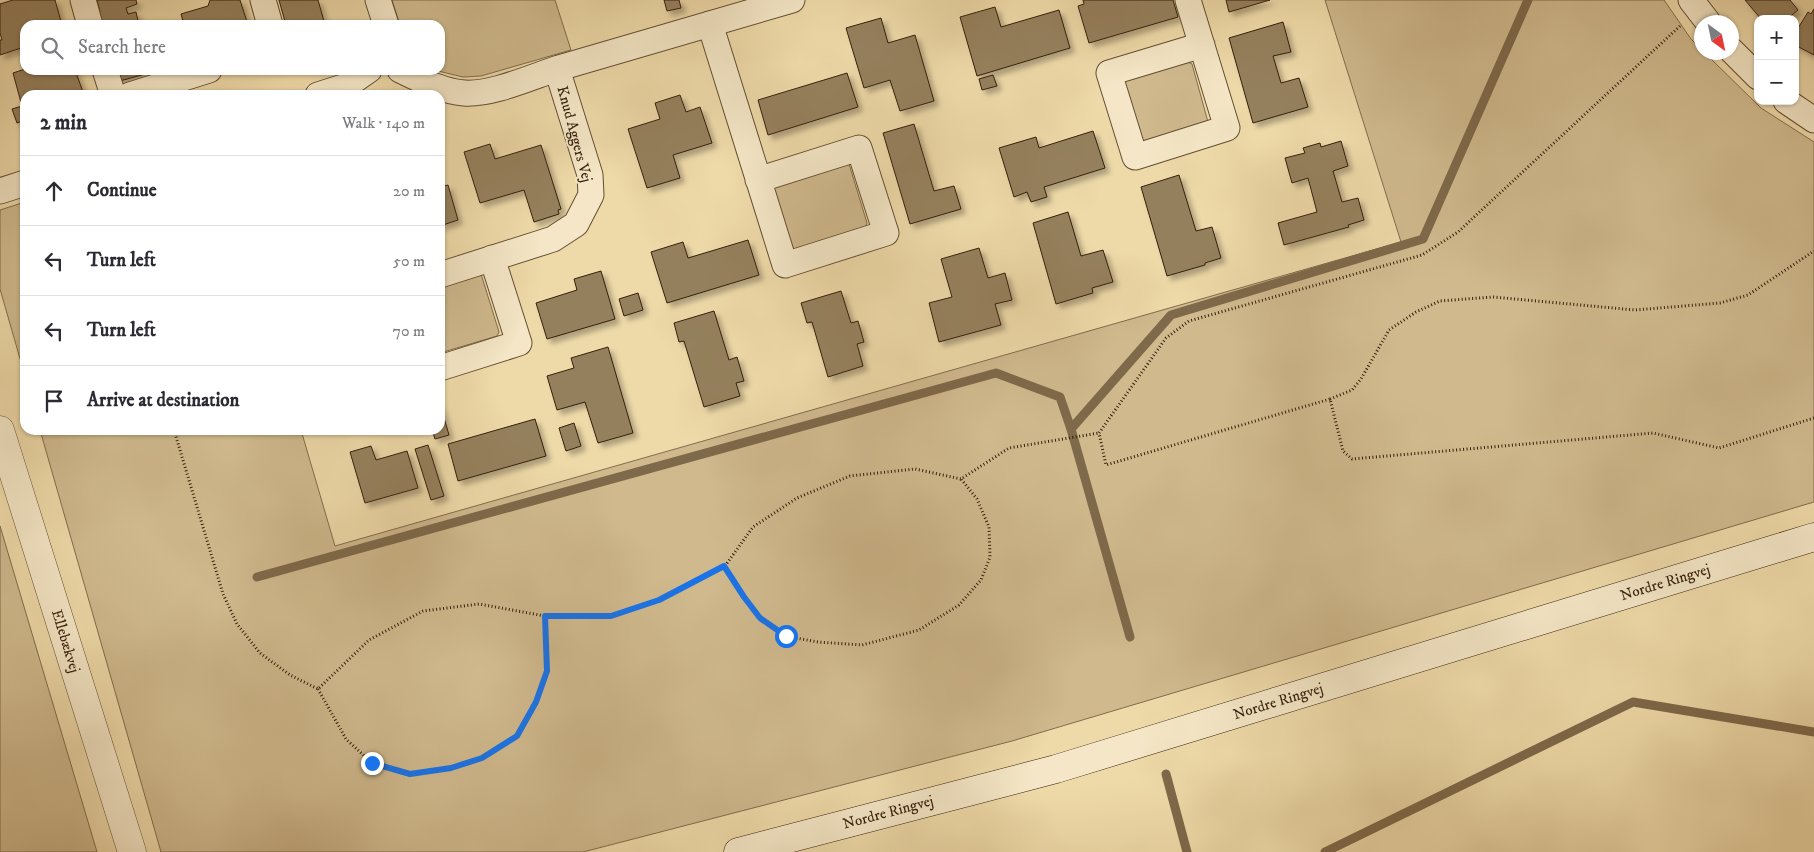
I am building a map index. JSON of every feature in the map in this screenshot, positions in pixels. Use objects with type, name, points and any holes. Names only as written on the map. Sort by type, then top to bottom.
[{"type":"main road","name":"Ellebækvej","points":[[0,430],[132,852]]},
{"type":"main road","name":"Nordre Ringvej","points":[[738,852],[1056,769],[1814,537]]},
{"type":"street","points":[[83,0],[89,20]]},
{"type":"street","points":[[262,0],[268,20]]},
{"type":"street","points":[[378,0],[384,20]]},
{"type":"street","name":"Knud Aggers Vej","points":[[410,75],[430,85],[446,90],[465,93],[485,92],[791,0]]},
{"type":"street","points":[[1188,0],[1202,44],[1227,128],[1135,157],[1109,73],[1202,44]]},
{"type":"street","points":[[710,24],[758,180],[785,265],[886,233],[859,148],[758,180]]},
{"type":"street","points":[[1739,58],[1754,73]]},
{"type":"street","name":"Knud Aggers Vej","points":[[445,273],[553,239],[576,224],[591,195],[590,175],[557,69]]},
{"type":"street","points":[[106,75],[111,90]]},
{"type":"street","points":[[146,90],[193,75]]},
{"type":"street","points":[[334,90],[346,86],[362,75]]},
{"type":"street","points":[[1792,105],[1814,120]]},
{"type":"street","points":[[0,191],[20,185]]},
{"type":"street","points":[[445,366],[519,343],[492,258]]},
{"type":"path","points":[[961,479],[1009,448],[1099,433],[1166,338],[1189,321],[1422,256],[1458,232],[1699,11]]},
{"type":"path","points":[[1099,433],[1106,465],[1330,399],[1352,390],[1362,379],[1389,330],[1416,312],[1440,301],[1494,297],[1635,310],[1720,303],[1748,295],[1814,251]]},
{"type":"path","points":[[1330,399],[1342,451],[1352,459],[1653,432],[1719,448],[1814,418]]},
{"type":"path","points":[[175,435],[223,594],[237,624],[260,653],[290,675],[318,689],[346,739],[372,763],[410,774],[459,766],[482,758],[517,736],[536,702],[547,671],[545,616]]},
{"type":"path","points":[[318,689],[369,640],[423,611],[479,604],[545,616],[611,616],[659,600],[724,566],[753,527],[797,498],[850,476],[915,469],[961,479],[977,499],[989,527],[990,557],[981,580],[959,605],[919,630],[862,645],[818,642],[786,636],[760,618],[724,566]]},
{"type":"shaded area","points":[[392,0],[555,0],[571,50],[481,76],[463,77],[445,73],[445,20],[398,20]]},
{"type":"shaded area","points":[[1325,0],[1664,0],[1694,42],[1694,60],[1712,60],[1754,101],[1754,105],[1758,105],[1814,142],[1814,502],[1012,741],[583,852],[161,852],[41,435],[302,435],[335,546],[1401,242]]},
{"type":"shaded area","points":[[1188,62],[1192,64],[1208,122],[1143,145],[1122,81]]},
{"type":"shaded area","points":[[849,164],[867,223],[865,228],[794,249],[790,246],[772,187]]},
{"type":"shaded area","points":[[20,204],[20,359],[0,289],[0,210]]},
{"type":"shaded area","points":[[481,274],[499,332],[497,336],[445,352],[445,284]]},
{"type":"shaded area","points":[[0,526],[97,852],[0,852]]},
{"type":"building","points":[[13,0],[55,0],[61,20],[20,20],[20,48],[0,55],[0,40],[2,40],[0,33],[0,4]]},
{"type":"building","points":[[97,0],[136,0],[137,4],[126,8],[128,14],[136,12],[138,20],[98,20],[96,12],[100,12]]},
{"type":"building","points":[[210,0],[240,0],[246,20],[183,20],[181,14],[208,6]]},
{"type":"building","points":[[279,0],[318,0],[324,20],[285,20]]},
{"type":"building","points":[[664,0],[679,0],[681,8],[667,11]]},
{"type":"building","points":[[1083,0],[1173,0],[1178,17],[1089,43],[1078,6],[1084,4]]},
{"type":"building","points":[[1226,0],[1270,0],[1229,12]]},
{"type":"building","points":[[1745,0],[1790,0],[1798,10],[1792,15],[1758,15]]},
{"type":"building","points":[[995,7],[1001,27],[1059,10],[1070,48],[977,76],[960,17]]},
{"type":"building","points":[[1814,9],[1814,55],[1799,47],[1799,27],[1808,12],[1811,14]]},
{"type":"building","points":[[881,18],[888,43],[915,35],[934,101],[900,111],[890,80],[864,88],[846,28]]},
{"type":"building","points":[[1283,22],[1291,52],[1273,56],[1281,83],[1299,78],[1308,107],[1253,123],[1229,38]]},
{"type":"building","points":[[20,71],[20,75],[77,75],[82,90],[20,90],[20,99],[13,73]]},
{"type":"building","points":[[847,73],[858,107],[768,135],[758,100]]},
{"type":"building","points":[[114,75],[142,75],[116,82]]},
{"type":"building","points":[[993,75],[997,86],[982,90],[979,79]]},
{"type":"building","points":[[680,95],[686,112],[700,107],[712,143],[673,155],[680,178],[647,188],[628,129],[660,119],[655,103]]},
{"type":"building","points":[[20,107],[20,122],[17,123],[12,109]]},
{"type":"building","points":[[914,124],[934,191],[954,186],[961,209],[910,224],[883,133]]},
{"type":"building","points":[[1093,131],[1105,168],[1044,187],[1047,197],[1031,202],[1027,192],[1014,197],[999,148],[1036,137],[1039,148]]},
{"type":"building","points":[[1341,141],[1348,166],[1333,171],[1342,202],[1358,198],[1364,220],[1348,225],[1349,227],[1284,245],[1278,223],[1317,212],[1308,178],[1292,183],[1285,158],[1305,153],[1303,148],[1320,143],[1321,147]]},
{"type":"building","points":[[490,144],[495,159],[541,145],[561,209],[558,210],[559,214],[534,222],[524,190],[480,203],[464,152]]},
{"type":"building","points":[[1179,175],[1196,231],[1212,227],[1221,258],[1205,263],[1205,265],[1167,276],[1141,187]]},
{"type":"building","points":[[448,185],[458,220],[445,224],[445,186]]},
{"type":"building","points":[[1068,212],[1081,256],[1103,250],[1113,282],[1092,288],[1093,293],[1056,304],[1033,223]]},
{"type":"building","points":[[748,240],[759,275],[667,303],[651,252],[683,242],[688,258]]},
{"type":"building","points":[[979,248],[988,278],[1005,273],[1012,300],[995,304],[1001,325],[939,342],[929,303],[952,297],[941,259]]},
{"type":"building","points":[[601,271],[615,319],[547,339],[536,303],[577,290],[574,279]]},
{"type":"building","points":[[841,291],[851,323],[858,321],[864,342],[857,344],[863,366],[828,377],[812,322],[807,323],[801,303]]},
{"type":"building","points":[[638,293],[643,310],[624,316],[619,299]]},
{"type":"building","points":[[714,311],[729,360],[737,357],[744,381],[736,383],[740,396],[704,407],[684,341],[679,342],[674,323]]},
{"type":"building","points":[[608,347],[633,433],[598,443],[585,402],[557,410],[547,376],[574,368],[571,358]]},
{"type":"building","points":[[535,419],[546,456],[458,481],[448,444]]},
{"type":"building","points":[[445,421],[449,435],[435,439],[434,435],[445,435]]},
{"type":"building","points":[[574,423],[581,446],[566,451],[559,428]]},
{"type":"building","points":[[428,445],[444,496],[431,500],[415,449]]},
{"type":"building","points":[[371,446],[376,460],[407,451],[418,488],[365,503],[350,452]]},
{"type":"waterway","points":[[1071,429],[1171,315],[1423,239],[1528,0]]},
{"type":"waterway","points":[[257,577],[996,373],[1060,397],[1071,429],[1130,637]]},
{"type":"waterway","points":[[1325,852],[1633,702],[1814,732]]},
{"type":"waterway","points":[[1166,774],[1187,852]]},
{"type":"route","points":[[372,763],[410,774],[451,768],[482,758],[517,736],[536,702],[547,671],[545,616],[611,616],[659,600],[724,566],[760,618],[786,636]]}]
